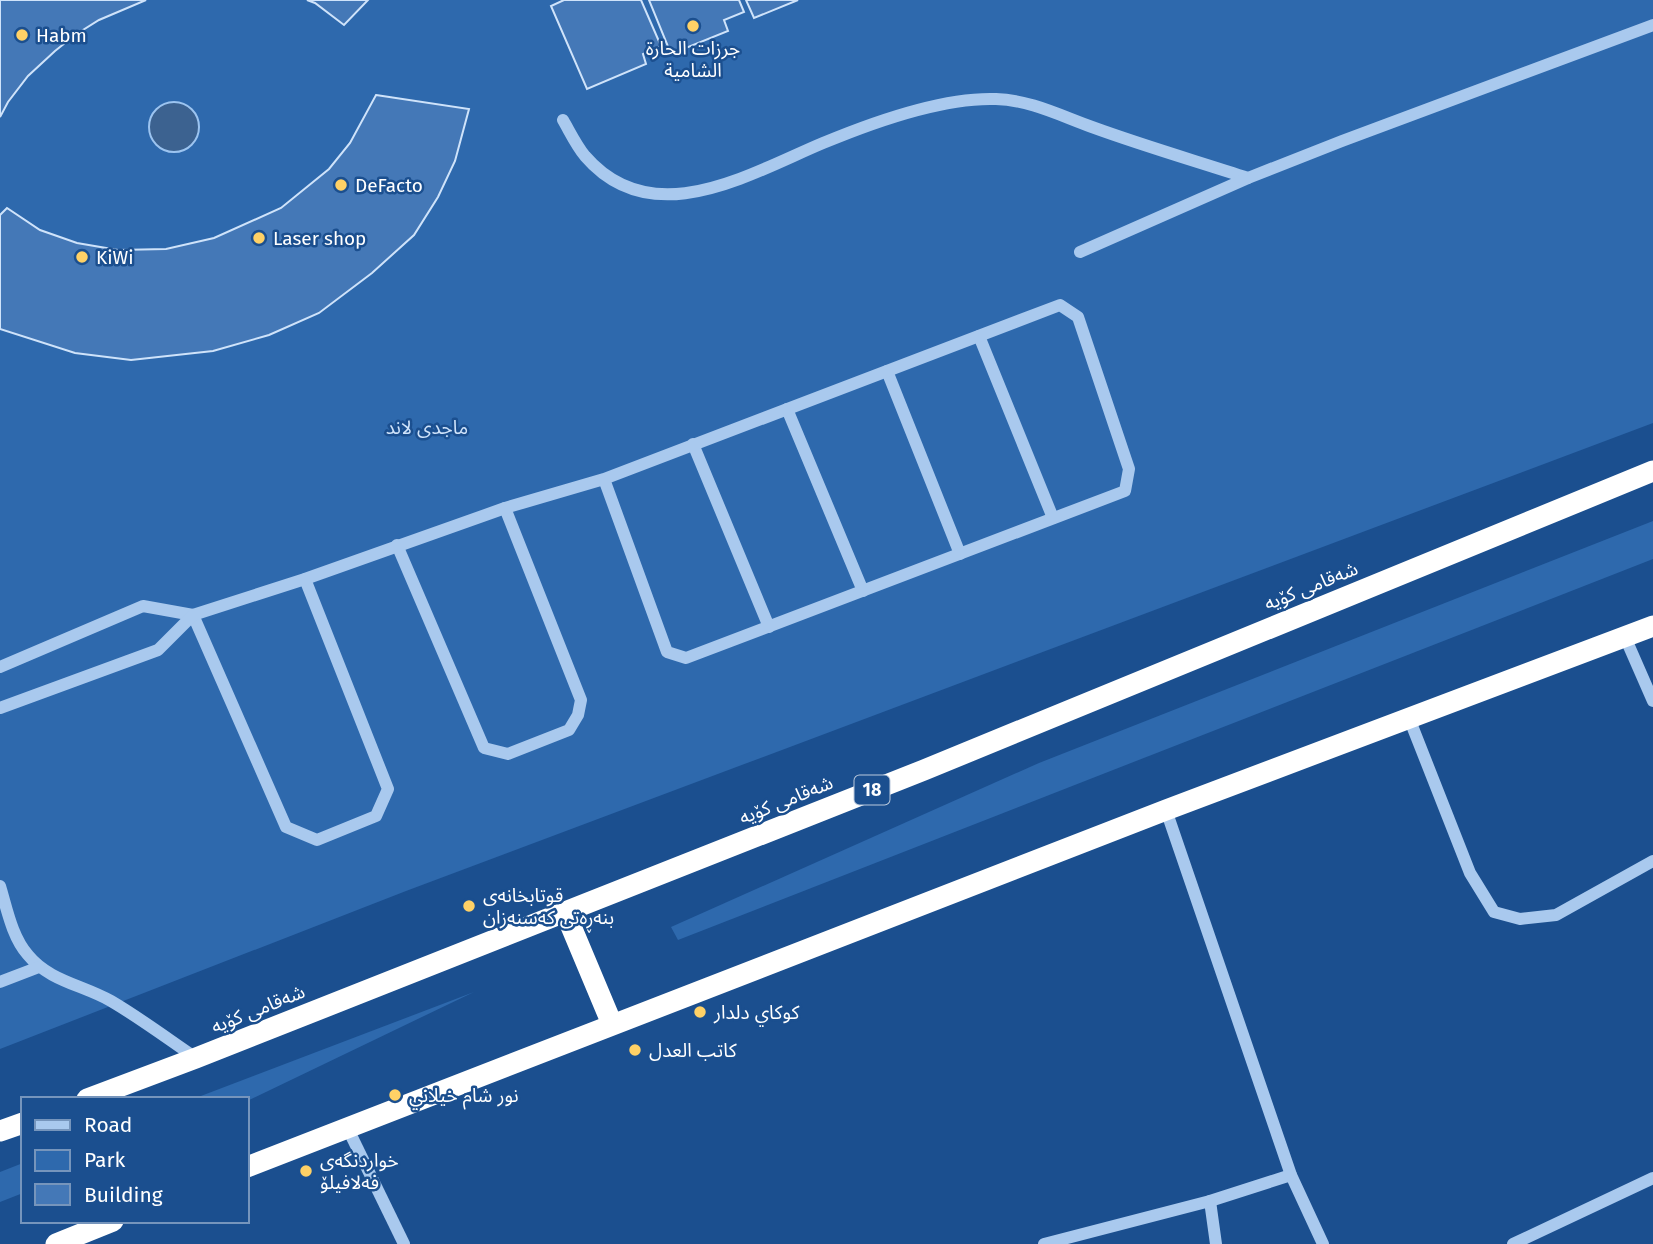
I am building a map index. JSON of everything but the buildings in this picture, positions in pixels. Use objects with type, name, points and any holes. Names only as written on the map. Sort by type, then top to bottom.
[{"type":"highway","name":"شەقامی کۆیە","points":[[92,1097],[924,770],[1653,471]]},
{"type":"highway","points":[[248,1167],[1166,810],[1653,626]]},
{"type":"highway","points":[[565,912],[612,1024]]},
{"type":"highway","points":[[0,1131],[21,1124]]},
{"type":"highway","points":[[56,1244],[108,1223]]},
{"type":"street","points":[[1080,252],[1248,178],[1653,25]]},
{"type":"street","points":[[563,120],[585,156],[604,172],[634,188],[660,195],[692,194],[723,187],[826,142],[887,120],[951,103],[997,99],[1039,107],[1248,178]]},
{"type":"street","points":[[0,708],[158,650],[193,615],[305,579],[505,508],[604,479],[1060,305],[1078,317],[1129,469],[1125,491],[686,658],[667,652],[604,479]]},
{"type":"street","points":[[979,336],[1053,518]]},
{"type":"street","points":[[887,371],[960,554]]},
{"type":"street","points":[[787,409],[863,591]]},
{"type":"street","points":[[693,444],[769,627]]},
{"type":"street","points":[[397,545],[484,748],[508,754],[569,730],[578,716],[581,700],[505,508]]},
{"type":"street","points":[[193,615],[286,827],[317,840],[376,816],[388,789],[305,579]]},
{"type":"street","points":[[0,667],[143,606],[193,615]]},
{"type":"street","points":[[1625,637],[1653,701]]},
{"type":"street","points":[[1409,718],[1470,873],[1494,912],[1520,919],[1556,915],[1653,862]]},
{"type":"street","points":[[1166,810],[1291,1175],[1323,1244]]},
{"type":"street","points":[[0,886],[16,936],[25,953],[39,967],[55,977],[113,1002],[196,1058]]},
{"type":"street","points":[[0,982],[39,967]]},
{"type":"street","points":[[347,1127],[404,1244]]},
{"type":"street","points":[[1044,1244],[1210,1201],[1291,1175]]},
{"type":"street","points":[[1513,1244],[1653,1178]]},
{"type":"street","points":[[1210,1201],[1216,1244]]},
{"type":"green space","name":"ماجدی لاند","points":[[0,0],[1653,0],[1653,423],[406,891],[0,1049]]},
{"type":"green space","points":[[1653,521],[1653,559],[678,940],[671,927],[1039,763]]},
{"type":"green space","points":[[474,992],[248,1101],[248,1097],[198,1097]]},
{"type":"green space","points":[[21,1164],[21,1194],[0,1202],[0,1172]]},
{"type":"shaded area","points":[[174,102],[191,110],[199,127],[191,144],[174,152],[157,144],[149,127],[157,110]]},
{"type":"place","name":"جرزات الحارة الشامية","points":[[693,26]]},
{"type":"place","name":"Habm","points":[[22,35]]},
{"type":"place","name":"DeFacto","points":[[341,185]]},
{"type":"place","name":"Laser shop","points":[[259,238]]},
{"type":"place","name":"KiWi","points":[[82,257]]},
{"type":"place","name":"قوتابخانەی بنەڕەتی کەسنەزان","points":[[469,906]]},
{"type":"place","name":"كوكاي دلدار","points":[[700,1012]]},
{"type":"place","name":"كاتب العدل","points":[[635,1050]]},
{"type":"place","name":"نور شام خيلاني","points":[[395,1095]]},
{"type":"place","name":"خواردنگەی فەلافیلۆ","points":[[306,1171]]}]
